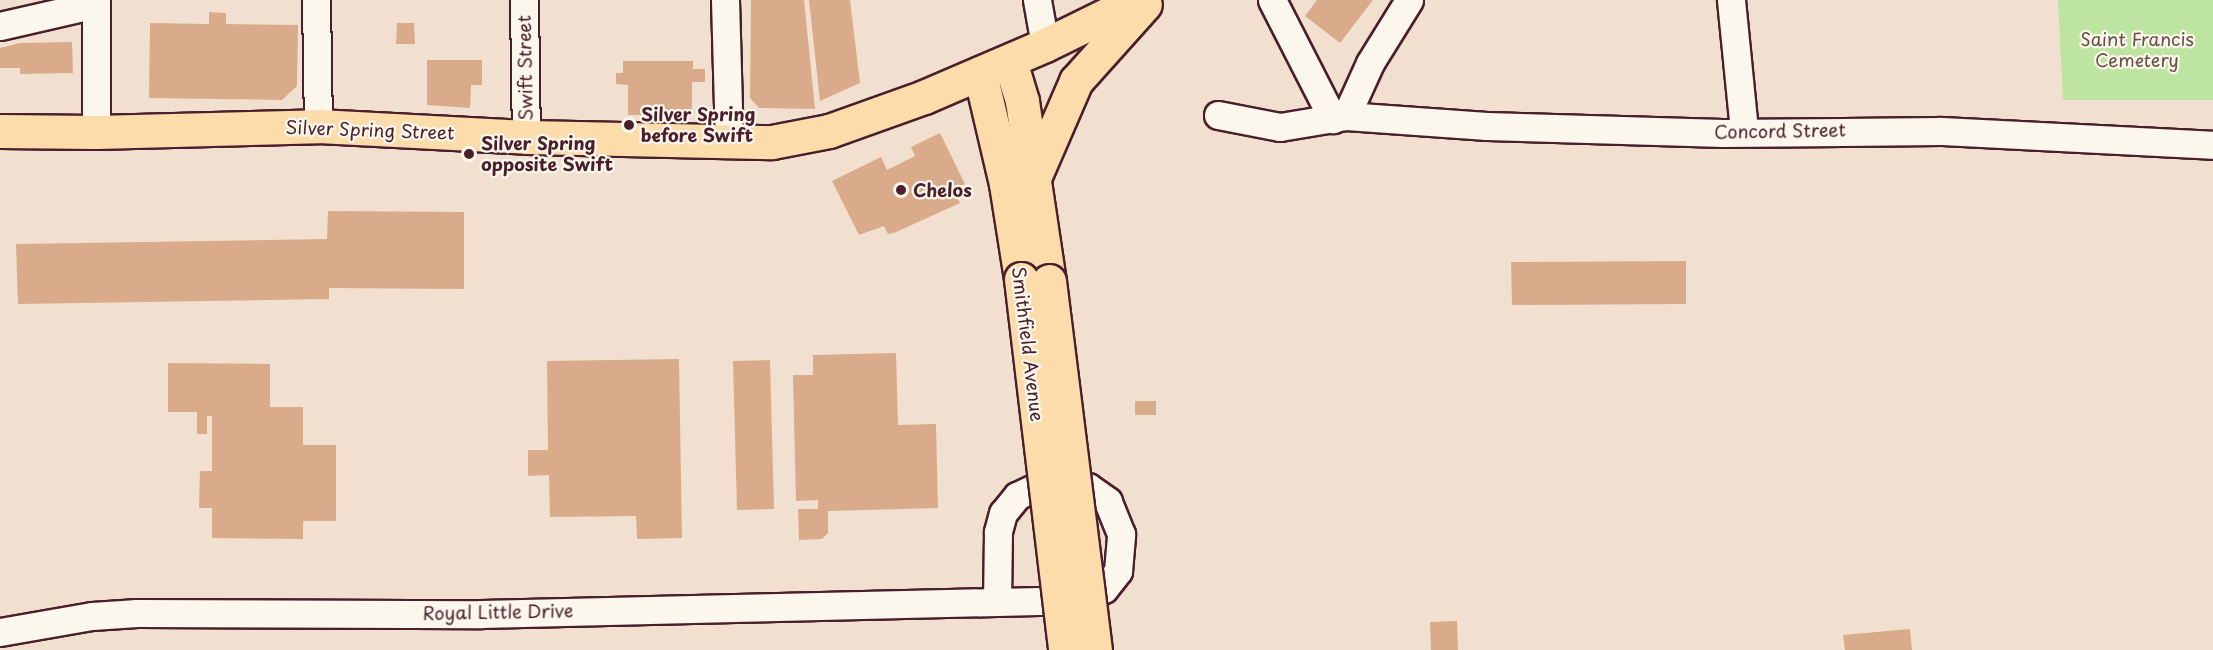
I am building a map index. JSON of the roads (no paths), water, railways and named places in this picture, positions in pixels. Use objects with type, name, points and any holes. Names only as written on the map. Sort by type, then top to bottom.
[{"type":"main road","points":[[980,73],[1045,45],[1137,0]]},
{"type":"main road","points":[[1034,180],[1076,81],[1148,0]]},
{"type":"main road","name":"Smithfield Avenue","points":[[1010,60],[1022,101],[1034,180],[1035,280],[1065,650]]},
{"type":"main road","name":"Silver Spring Street","points":[[0,131],[96,132],[318,126],[526,137],[729,143],[772,142],[829,131],[980,73]]},
{"type":"main road","name":"Smithfield Avenue","points":[[980,73],[1006,184],[1035,280],[1095,650]]},
{"type":"street","points":[[316,0],[318,126]]},
{"type":"street","name":"Swift Street","points":[[524,0],[526,137]]},
{"type":"street","points":[[725,0],[729,143]]},
{"type":"street","points":[[1038,0],[1045,45]]},
{"type":"street","points":[[1272,0],[1340,118]]},
{"type":"street","points":[[1340,118],[1370,63],[1409,0]]},
{"type":"street","points":[[1731,0],[1744,131]]},
{"type":"street","points":[[0,26],[96,2],[96,132]]},
{"type":"street","name":"Concord Street","points":[[1218,115],[1280,127],[1340,118],[1487,126],[1744,131],[1941,130],[2213,145]]},
{"type":"street","name":"Royal Little Drive","points":[[0,632],[92,615],[137,613],[480,614],[997,602],[1080,600],[1104,589],[1118,571],[1122,553],[1121,534],[1108,501],[1088,487],[1066,483],[1036,487],[1017,496],[1003,513],[998,532],[997,602]]},
{"type":"place","name":"Silver Spring before Swift","points":[[629,125]]},
{"type":"place","name":"Silver Spring opposite Swift","points":[[469,154]]},
{"type":"place","name":"Chelos","points":[[901,190]]},
{"type":"park label","name":"Saint Francis Cemetery","points":[[2137,50]]}]
